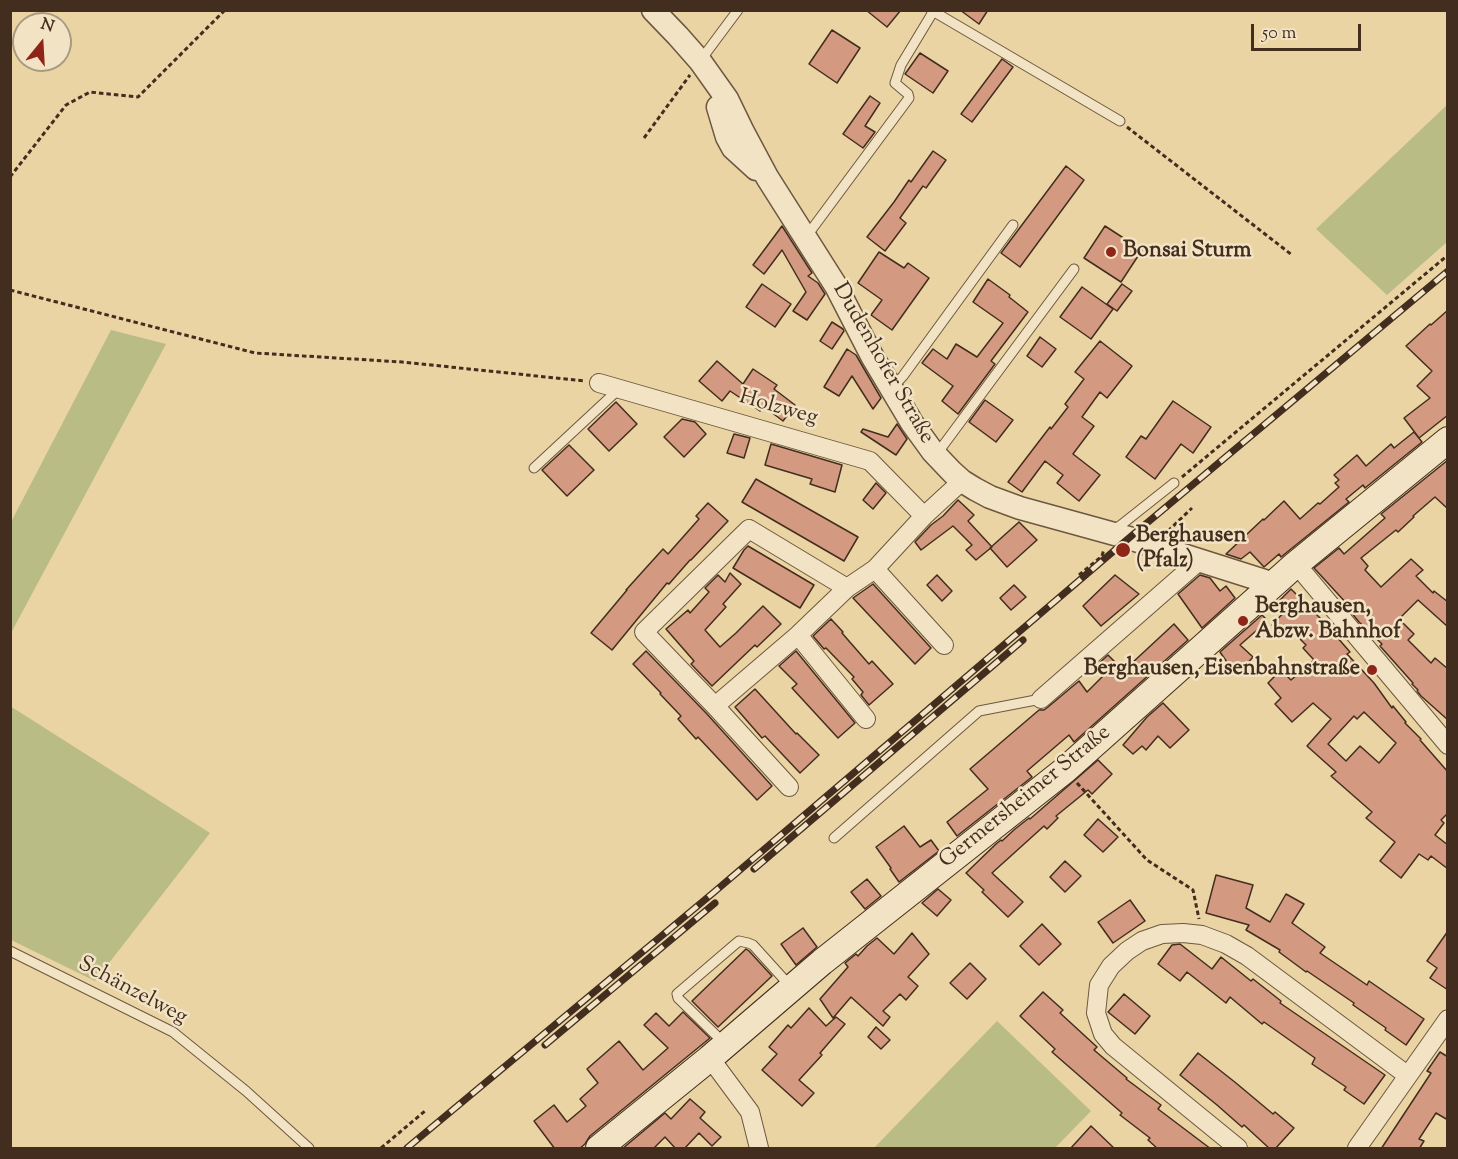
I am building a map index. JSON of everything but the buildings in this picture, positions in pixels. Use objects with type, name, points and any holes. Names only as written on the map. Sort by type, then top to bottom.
[{"type":"main road","name":"Germersheimer Straße","points":[[599,1149],[822,962],[1065,770],[1296,564],[1448,440]]},
{"type":"street","name":"Dudenhofer Straße","points":[[653,10],[700,61],[728,99],[767,177],[836,286],[872,356],[912,423],[936,455],[963,481],[990,497],[1020,508],[1108,532],[1274,584]]},
{"type":"street","name":"Holzweg","points":[[599,383],[870,461],[924,516]]},
{"type":"street","points":[[714,706],[798,635],[847,588],[875,569],[924,516],[963,481]]},
{"type":"street","points":[[789,787],[644,632],[749,529],[847,588]]},
{"type":"street","points":[[1041,699],[1199,561]]},
{"type":"street","points":[[1296,564],[1448,745]]},
{"type":"street","points":[[875,569],[944,645]]},
{"type":"street","points":[[798,635],[866,719]]},
{"type":"street","points":[[1239,1149],[1113,1046],[1103,1034],[1096,1014],[1099,985],[1111,966],[1142,941],[1162,934],[1183,933],[1202,935],[1226,944],[1247,956],[1407,1075]]},
{"type":"street","points":[[1357,1149],[1448,1019]]},
{"type":"street","points":[[718,1051],[750,1112],[759,1149]]},
{"type":"lane","points":[[700,61],[738,10]]},
{"type":"lane","points":[[806,237],[909,98],[908,94],[895,84],[901,65],[932,11],[1120,121]]},
{"type":"lane","points":[[892,388],[1013,225]]},
{"type":"lane","points":[[936,455],[1074,269]]},
{"type":"lane","points":[[534,468],[619,389]]},
{"type":"lane","points":[[1108,532],[1122,525],[1174,483]]},
{"type":"lane","points":[[834,838],[979,711],[1041,699]]},
{"type":"lane","points":[[718,1051],[678,998],[677,994],[680,991],[739,941],[753,945],[792,988]]},
{"type":"lane","name":"Schänzelweg","points":[[10,951],[173,1032],[246,1091],[309,1149]]},
{"type":"path","points":[[10,177],[66,105],[90,92],[138,97],[225,10]]},
{"type":"path","points":[[644,138],[700,61]]},
{"type":"path","points":[[1120,121],[1292,255]]},
{"type":"path","points":[[1174,483],[1448,255]]},
{"type":"path","points":[[10,290],[255,354],[402,362],[599,383]]},
{"type":"path","points":[[1162,549],[1168,529],[1192,508]]},
{"type":"path","points":[[1079,575],[1102,555],[1108,532]]},
{"type":"path","points":[[1065,770],[1147,860],[1193,890],[1202,935]]},
{"type":"path","points":[[381,1149],[425,1111]]},
{"type":"green space","points":[[1447,105],[1447,242],[1387,295],[1316,229]]},
{"type":"green space","points":[[111,330],[166,344],[11,633],[11,522]]},
{"type":"green space","points":[[10,706],[210,833],[95,981],[11,940]]},
{"type":"green space","points":[[997,1021],[1091,1111],[1055,1148],[874,1148]]},
{"type":"railway","points":[[407,1148],[713,893],[1129,538],[1448,271]]},
{"type":"railway","points":[[754,869],[1023,640]]},
{"type":"railway","points":[[545,1045],[715,903]]},
{"type":"place","name":"Bonsai Sturm","points":[[1111,252]]},
{"type":"place","name":"Berghausen (Pfalz)","points":[[1123,550]]},
{"type":"place","name":"Berghausen, Abzw. Bahnhof","points":[[1243,621]]},
{"type":"place","name":"Berghausen, Eisenbahnstraße","points":[[1372,670]]}]
